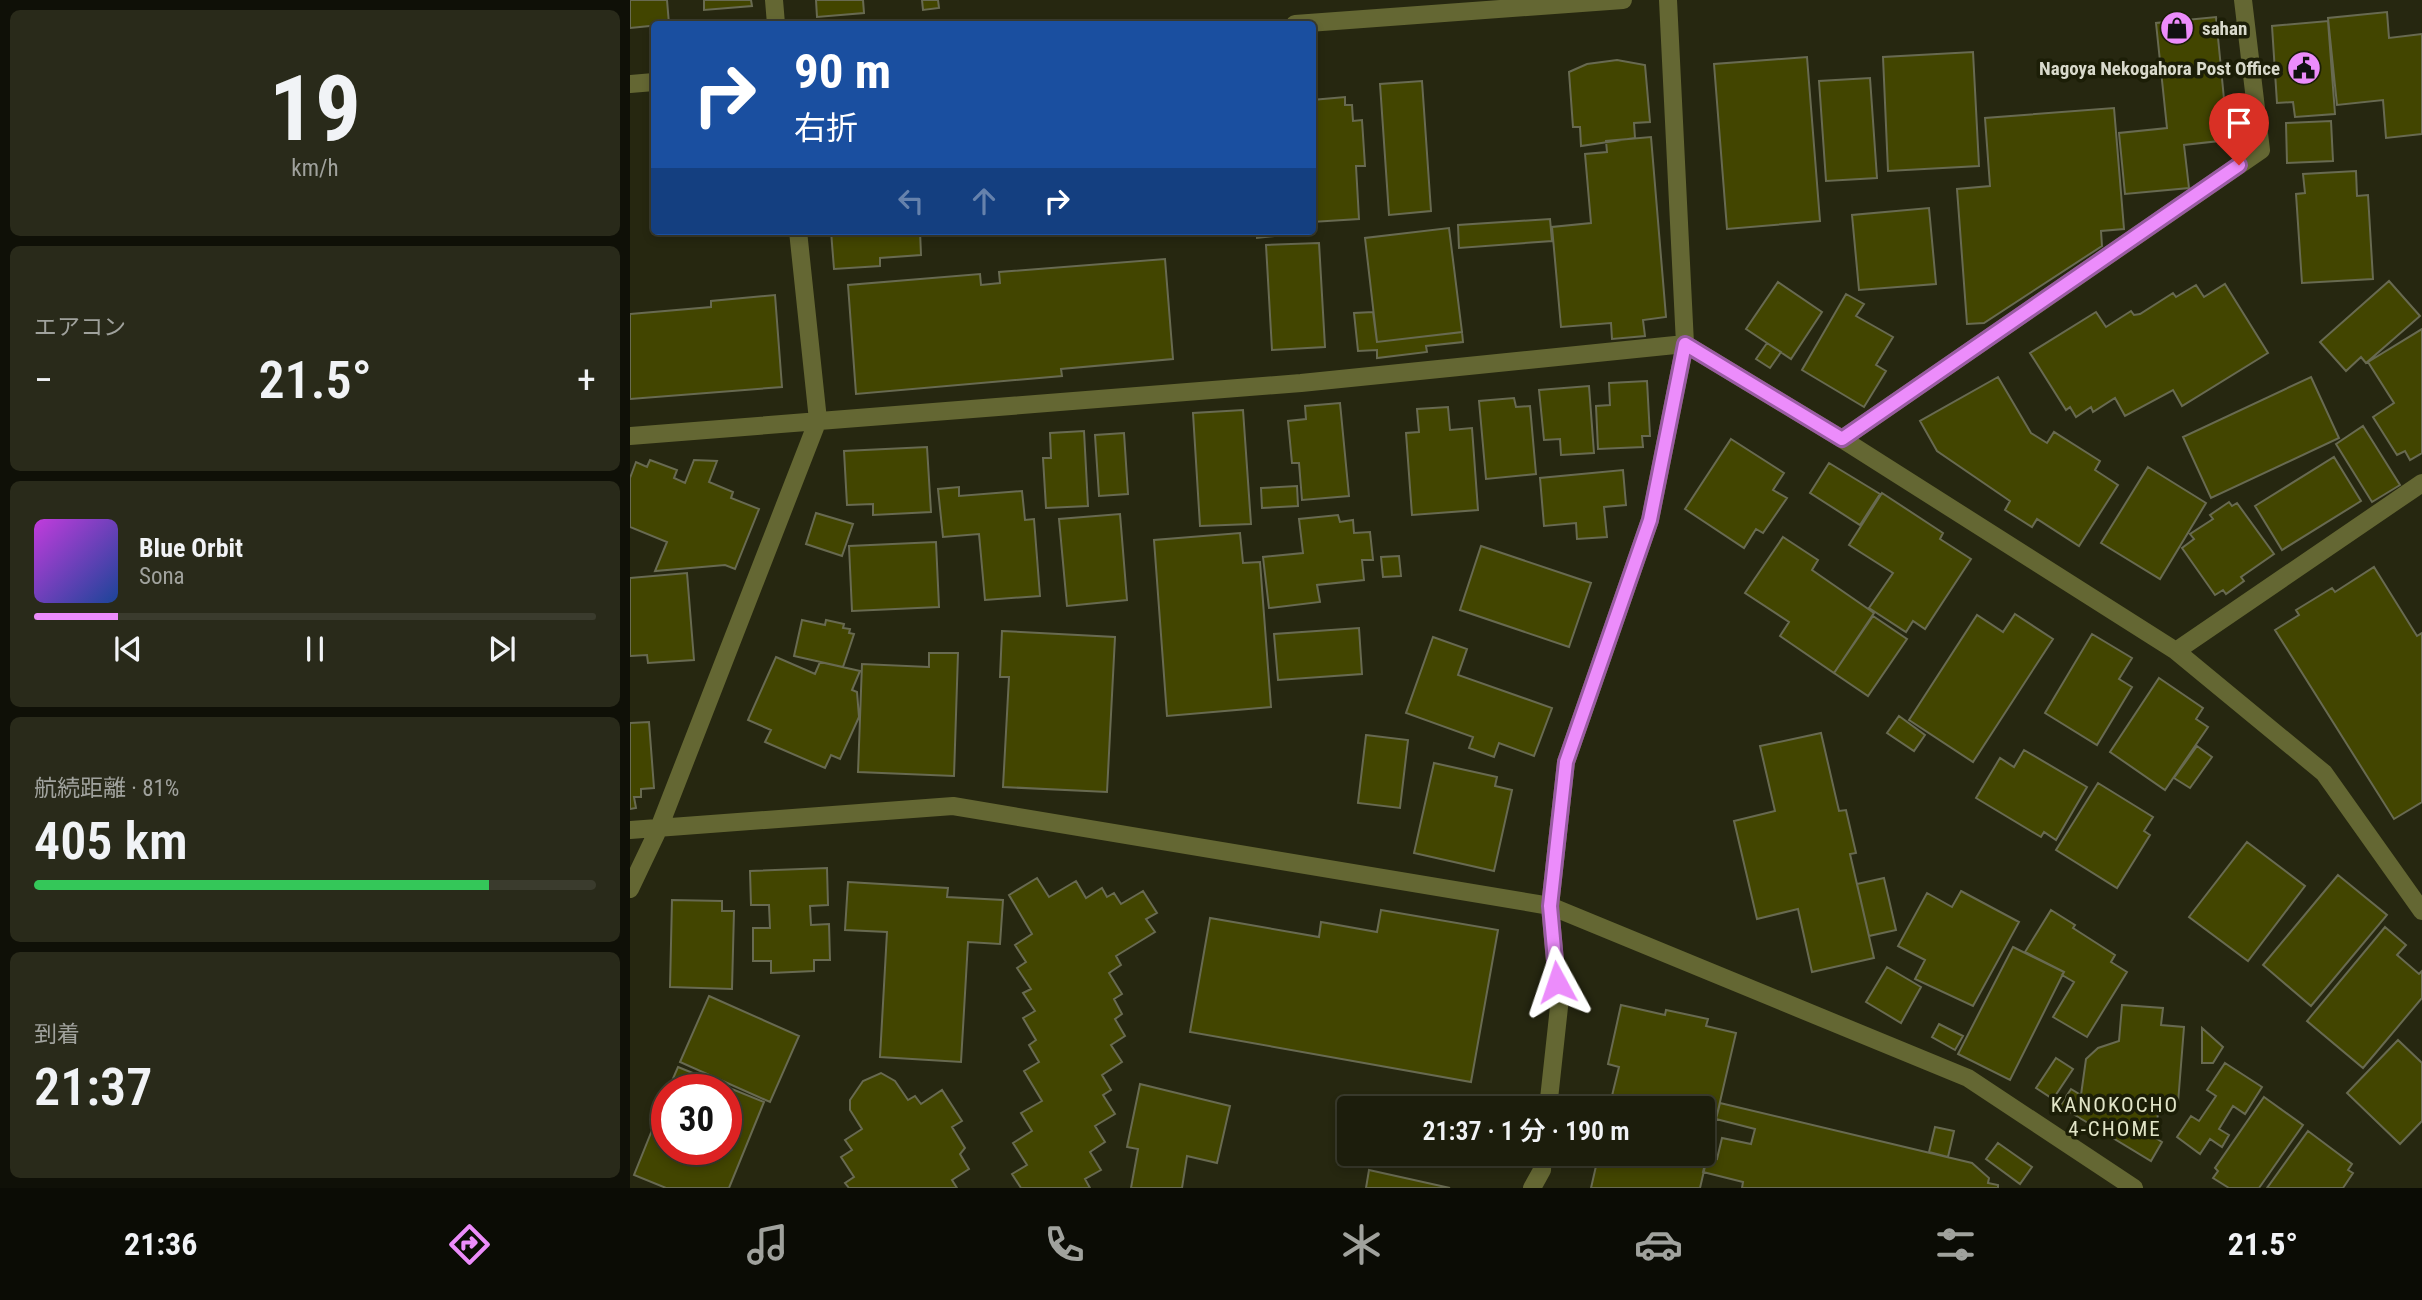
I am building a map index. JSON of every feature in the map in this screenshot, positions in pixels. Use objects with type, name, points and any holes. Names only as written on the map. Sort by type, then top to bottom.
[{"type":"street","points":[[774,0],[776,21]]},
{"type":"street","points":[[1316,22],[1623,0]]},
{"type":"street","points":[[1549,1096],[1559,1007],[1550,906],[1566,762],[1650,520],[1685,344],[1668,0]]},
{"type":"street","points":[[1842,439],[2261,150],[2243,0]]},
{"type":"street","points":[[630,84],[651,82]]},
{"type":"street","points":[[630,889],[659,828],[818,420],[798,235]]},
{"type":"street","points":[[630,436],[1301,383],[1685,344],[1842,439],[2176,651],[2324,773],[2422,911]]},
{"type":"street","points":[[2176,651],[2422,483]]},
{"type":"street","points":[[630,830],[953,806],[1550,906],[1968,1077],[2134,1188]]},
{"type":"street","points":[[1532,1188],[1542,1166]]},
{"type":"building","points":[[630,0],[667,0],[669,21],[651,21],[651,26],[630,28]]},
{"type":"building","points":[[704,0],[751,0],[752,6],[704,10]]},
{"type":"building","points":[[816,0],[863,0],[864,13],[817,17]]},
{"type":"building","points":[[922,0],[938,0],[939,8],[923,10]]},
{"type":"building","points":[[2387,12],[2389,38],[2422,34],[2422,134],[2386,138],[2383,100],[2337,105],[2328,18]]},
{"type":"building","points":[[2216,17],[2228,140],[2184,145],[2189,188],[2125,194],[2119,133],[2167,128],[2156,23]]},
{"type":"building","points":[[2328,21],[2335,114],[2295,117],[2293,102],[2277,103],[2272,26]]},
{"type":"building","points":[[1973,52],[1979,166],[1888,171],[1883,57]]},
{"type":"building","points":[[1807,57],[1820,221],[1727,229],[1714,64]]},
{"type":"building","points":[[1617,60],[1645,65],[1650,122],[1634,123],[1635,138],[1581,146],[1580,127],[1573,127],[1569,72],[1587,64]]},
{"type":"building","points":[[1870,78],[1877,178],[1826,181],[1819,81]]},
{"type":"building","points":[[1422,81],[1431,211],[1389,215],[1380,84]]},
{"type":"building","points":[[1345,97],[1345,105],[1352,105],[1353,121],[1362,120],[1365,166],[1356,166],[1359,219],[1316,222],[1316,100]]},
{"type":"building","points":[[2114,108],[2124,229],[2101,231],[2102,246],[1984,323],[1967,324],[1957,189],[1990,186],[1985,118]]},
{"type":"building","points":[[2331,121],[2333,161],[2287,163],[2286,123]]},
{"type":"building","points":[[1651,137],[1666,317],[1643,320],[1645,336],[1612,339],[1611,323],[1561,327],[1552,227],[1591,223],[1585,154],[1607,152],[1606,141]]},
{"type":"building","points":[[2356,171],[2357,196],[2368,195],[2373,279],[2302,283],[2296,194],[2305,193],[2303,174]]},
{"type":"building","points":[[1929,208],[1936,284],[1859,290],[1852,215]]},
{"type":"building","points":[[1550,219],[1552,241],[1459,248],[1458,225]]},
{"type":"building","points":[[1449,228],[1462,332],[1377,342],[1365,238]]},
{"type":"building","points":[[831,235],[920,235],[921,255],[880,258],[880,266],[834,269]]},
{"type":"building","points":[[1257,235],[1283,235],[1257,238]]},
{"type":"building","points":[[1319,243],[1325,347],[1272,350],[1266,245]]},
{"type":"building","points":[[1165,259],[1173,359],[1061,369],[1062,376],[856,394],[848,285],[980,274],[981,285],[1000,283],[999,272]]},
{"type":"building","points":[[2389,281],[2420,316],[2366,363],[2361,357],[2346,371],[2320,342]]},
{"type":"building","points":[[1778,282],[1822,312],[1791,359],[1746,329]]},
{"type":"building","points":[[2225,284],[2268,353],[2182,406],[2173,390],[2125,416],[2115,398],[2093,412],[2091,407],[2076,417],[2070,407],[2066,410],[2030,353],[2096,312],[2106,327],[2131,311],[2134,315],[2140,314],[2173,293],[2176,297],[2196,285],[2204,297]]},
{"type":"building","points":[[1846,294],[1864,304],[1856,316],[1893,337],[1876,365],[1886,371],[1864,407],[1802,370]]},
{"type":"building","points":[[775,295],[782,387],[630,399],[630,314],[711,307],[711,301]]},
{"type":"building","points":[[1373,312],[1377,342],[1462,332],[1463,342],[1426,346],[1427,352],[1377,358],[1377,350],[1358,351],[1354,313]]},
{"type":"building","points":[[2422,329],[2422,453],[2410,460],[2405,451],[2397,455],[2373,417],[2394,403],[2368,362]]},
{"type":"building","points":[[1767,343],[1781,352],[1770,368],[1756,359]]},
{"type":"building","points":[[1998,377],[2031,433],[2047,443],[2054,432],[2100,461],[2095,470],[2118,485],[2079,546],[2037,519],[2032,527],[2005,510],[2010,501],[1937,451],[1920,421]]},
{"type":"building","points":[[2311,377],[2339,438],[2211,498],[2183,437]]},
{"type":"building","points":[[1647,381],[1650,436],[1642,436],[1643,447],[1598,449],[1596,406],[1610,405],[1609,383]]},
{"type":"building","points":[[1589,386],[1594,453],[1561,455],[1560,439],[1544,440],[1539,390]]},
{"type":"building","points":[[1514,398],[1516,407],[1530,406],[1536,474],[1486,479],[1479,401]]},
{"type":"building","points":[[1340,403],[1349,496],[1302,500],[1299,463],[1292,463],[1288,421],[1306,419],[1305,406]]},
{"type":"building","points":[[1448,407],[1450,430],[1472,428],[1478,510],[1412,515],[1406,433],[1419,432],[1417,409]]},
{"type":"building","points":[[1243,410],[1251,524],[1200,526],[1193,413]]},
{"type":"building","points":[[2363,426],[2400,485],[2372,502],[2336,444]]},
{"type":"building","points":[[1084,431],[1088,506],[1046,508],[1043,458],[1051,458],[1050,433]]},
{"type":"building","points":[[1124,433],[1128,494],[1099,496],[1095,435]]},
{"type":"building","points":[[1731,439],[1784,473],[1773,490],[1787,498],[1763,533],[1756,529],[1744,548],[1685,509]]},
{"type":"building","points":[[927,447],[931,512],[873,515],[873,504],[847,505],[844,451]]},
{"type":"building","points":[[2334,457],[2361,501],[2282,550],[2255,506]]},
{"type":"building","points":[[650,460],[677,470],[674,478],[685,483],[694,460],[717,461],[709,482],[733,492],[731,498],[759,509],[735,569],[725,565],[655,571],[667,542],[630,527],[630,478],[636,462],[647,467]]},
{"type":"building","points":[[1829,463],[1880,494],[1860,525],[1810,493]]},
{"type":"building","points":[[2148,467],[2206,503],[2160,579],[2101,543]]},
{"type":"building","points":[[1623,470],[1626,505],[1604,507],[1607,537],[1577,539],[1576,523],[1544,526],[1540,478]]},
{"type":"building","points":[[1297,486],[1298,506],[1262,508],[1261,488]]},
{"type":"building","points":[[959,487],[959,496],[1022,491],[1025,520],[1034,519],[1040,596],[985,600],[979,534],[943,537],[938,489]]},
{"type":"building","points":[[1882,493],[1943,533],[1940,539],[1971,559],[1925,629],[1913,621],[1906,632],[1869,608],[1893,573],[1849,545]]},
{"type":"building","points":[[2229,502],[2232,506],[2237,503],[2274,554],[2241,577],[2244,581],[2226,594],[2223,590],[2215,595],[2182,548],[2194,539],[2190,534],[2213,519],[2210,515]]},
{"type":"building","points":[[816,513],[853,524],[842,556],[806,544]]},
{"type":"building","points":[[1120,514],[1127,600],[1067,606],[1059,519]]},
{"type":"building","points":[[1338,515],[1340,522],[1353,520],[1354,533],[1370,532],[1373,560],[1362,560],[1364,580],[1317,585],[1320,602],[1269,608],[1263,557],[1303,553],[1299,519]]},
{"type":"building","points":[[1240,533],[1243,563],[1260,562],[1271,707],[1167,716],[1154,540]]},
{"type":"building","points":[[1783,537],[1818,560],[1812,570],[1874,613],[1834,673],[1780,636],[1789,622],[1745,593]]},
{"type":"building","points":[[936,542],[939,607],[852,611],[849,546]]},
{"type":"building","points":[[1481,546],[1591,583],[1569,647],[1460,610]]},
{"type":"building","points":[[1399,556],[1401,576],[1383,577],[1381,557]]},
{"type":"building","points":[[2374,567],[2417,636],[2422,633],[2422,802],[2394,819],[2275,630],[2299,615],[2296,610],[2332,588],[2335,592]]},
{"type":"building","points":[[687,573],[694,660],[648,663],[647,655],[630,656],[630,578]]},
{"type":"building","points":[[2015,614],[2053,639],[1973,762],[1909,720],[1977,615],[2003,632]]},
{"type":"building","points":[[1873,616],[1907,639],[1868,696],[1834,673]]},
{"type":"building","points":[[802,620],[825,625],[826,620],[844,624],[843,628],[850,629],[849,633],[854,634],[843,667],[794,656]]},
{"type":"building","points":[[1359,628],[1362,674],[1278,680],[1274,634]]},
{"type":"building","points":[[1002,631],[1115,637],[1107,792],[1003,787],[1009,677],[1000,677]]},
{"type":"building","points":[[2092,634],[2132,658],[2119,679],[2132,687],[2097,745],[2045,713]]},
{"type":"building","points":[[1433,637],[1467,649],[1458,675],[1552,708],[1534,756],[1499,743],[1494,757],[1469,748],[1473,737],[1406,713]]},
{"type":"building","points":[[929,653],[958,653],[954,776],[858,772],[862,664],[929,667]]},
{"type":"building","points":[[776,657],[815,674],[820,662],[860,671],[852,690],[857,692],[859,717],[840,759],[831,755],[825,768],[765,742],[771,730],[748,720]]},
{"type":"building","points":[[2159,678],[2203,708],[2196,719],[2208,727],[2165,790],[2110,752]]},
{"type":"building","points":[[1899,716],[1925,735],[1914,751],[1887,733]]},
{"type":"building","points":[[649,722],[654,788],[641,789],[641,797],[634,797],[636,808],[630,809],[630,723]]},
{"type":"building","points":[[1821,733],[1839,811],[1846,810],[1856,853],[1850,854],[1874,958],[1812,972],[1798,909],[1757,919],[1734,821],[1775,811],[1760,746]]},
{"type":"building","points":[[1366,735],[1408,740],[1400,808],[1358,803]]},
{"type":"building","points":[[2197,746],[2212,757],[2190,788],[2174,778]]},
{"type":"building","points":[[2024,750],[2087,787],[2056,840],[2044,832],[2041,837],[1976,798],[2000,758],[2014,767]]},
{"type":"building","points":[[1434,763],[1497,777],[1495,786],[1512,790],[1494,871],[1414,853]]},
{"type":"building","points":[[2098,783],[2153,817],[2144,831],[2150,835],[2117,888],[2056,850]]},
{"type":"building","points":[[2247,842],[2305,886],[2248,961],[2189,917]]},
{"type":"building","points":[[827,868],[828,905],[810,906],[811,925],[829,924],[830,960],[814,960],[814,971],[771,973],[771,961],[753,961],[753,928],[770,928],[769,905],[751,905],[750,871]]},
{"type":"building","points":[[2338,875],[2387,915],[2311,1006],[2263,965]]},
{"type":"building","points":[[1037,878],[1049,897],[1076,881],[1086,898],[1102,888],[1107,897],[1114,893],[1121,904],[1143,891],[1157,913],[1146,919],[1155,932],[1116,956],[1121,965],[1109,973],[1122,994],[1114,999],[1122,1014],[1115,1019],[1125,1036],[1111,1045],[1122,1062],[1102,1075],[1111,1090],[1103,1095],[1115,1114],[1095,1126],[1105,1142],[1090,1152],[1101,1170],[1085,1179],[1090,1188],[1021,1188],[1012,1174],[1027,1165],[1013,1143],[1032,1131],[1021,1113],[1042,1101],[1024,1071],[1039,1062],[1029,1045],[1036,1040],[1023,1018],[1035,1011],[1023,993],[1031,989],[1017,968],[1026,962],[1015,945],[1032,934],[1009,895]]},
{"type":"building","points":[[1884,878],[1896,930],[1869,936],[1857,884]]},
{"type":"building","points":[[848,882],[948,888],[947,897],[1003,900],[1000,944],[968,942],[961,1062],[880,1057],[887,932],[845,930]]},
{"type":"building","points":[[1961,891],[2019,922],[1973,1006],[1915,979],[1925,960],[1898,946],[1927,893],[1952,907]]},
{"type":"building","points":[[672,900],[722,901],[722,911],[734,911],[732,989],[670,987]]},
{"type":"building","points":[[1381,910],[1498,930],[1471,1082],[1190,1032],[1210,918],[1319,937],[1321,922],[1377,932]]},
{"type":"building","points":[[2051,910],[2115,955],[2111,962],[2127,972],[2087,1037],[2053,1017],[2074,982],[2062,975],[2064,972],[2025,952]]},
{"type":"building","points":[[2385,927],[2406,945],[2397,955],[2419,974],[2422,971],[2422,998],[2363,1068],[2307,1021]]},
{"type":"building","points":[[2013,947],[2064,972],[2010,1080],[1958,1054]]},
{"type":"building","points":[[1887,967],[1921,987],[1901,1023],[1866,1002]]},
{"type":"building","points":[[709,996],[799,1036],[770,1102],[742,1090],[742,1074],[707,1074],[680,1062]]},
{"type":"building","points":[[1621,1005],[1665,1015],[1666,1010],[1708,1019],[1706,1026],[1736,1033],[1715,1123],[1715,1096],[1612,1096],[1619,1067],[1608,1064]]},
{"type":"building","points":[[2122,1005],[2163,1008],[2161,1025],[2184,1027],[2178,1103],[2159,1101],[2157,1123],[2128,1121],[2162,1142],[2151,1161],[2060,1106],[2071,1089],[2081,1095],[2086,1059],[2098,1048],[2119,1041]]},
{"type":"building","points":[[1939,1024],[1963,1036],[1955,1050],[1932,1037]]},
{"type":"building","points":[[2202,1028],[2223,1047],[2213,1063],[2202,1063]]},
{"type":"building","points":[[2398,1040],[2422,1063],[2422,1121],[2400,1144],[2347,1093]]},
{"type":"building","points":[[2056,1058],[2073,1069],[2053,1099],[2036,1088]]},
{"type":"building","points":[[2225,1063],[2262,1087],[2245,1114],[2233,1106],[2219,1129],[2229,1135],[2222,1147],[2210,1139],[2200,1154],[2177,1137],[2191,1116],[2199,1121],[2216,1096],[2207,1090]]},
{"type":"building","points":[[678,1067],[695,1074],[675,1074]]},
{"type":"building","points":[[881,1073],[895,1081],[908,1100],[915,1096],[921,1104],[942,1090],[962,1121],[952,1127],[965,1148],[960,1154],[969,1169],[952,1180],[957,1188],[849,1188],[845,1183],[854,1177],[841,1157],[852,1150],[845,1140],[862,1129],[850,1110],[850,1100],[863,1081]]},
{"type":"building","points":[[1140,1084],[1230,1106],[1217,1163],[1187,1156],[1182,1188],[1131,1188],[1138,1149],[1127,1147]]},
{"type":"building","points":[[742,1093],[764,1102],[742,1156]]},
{"type":"building","points":[[2264,1097],[2303,1125],[2259,1188],[2229,1188],[2213,1178],[2218,1171],[2215,1168]]},
{"type":"building","points":[[1720,1103],[1972,1163],[1989,1178],[1988,1183],[1998,1185],[1998,1188],[1742,1188],[1743,1182],[1703,1172],[1704,1166],[1715,1166],[1722,1138],[1751,1144],[1755,1129],[1716,1119]]},
{"type":"building","points":[[1935,1127],[1954,1131],[1948,1157],[1929,1152]]},
{"type":"building","points":[[2308,1131],[2352,1164],[2348,1170],[2353,1173],[2343,1188],[2267,1188]]},
{"type":"building","points":[[651,1133],[651,1165],[738,1165],[729,1188],[666,1188],[634,1175]]},
{"type":"building","points":[[1998,1143],[2032,1167],[2020,1184],[1986,1159]]},
{"type":"building","points":[[1596,1166],[1705,1166],[1700,1188],[1591,1188]]},
{"type":"building","points":[[1369,1170],[1450,1188],[1366,1188]]},
{"type":"place","name":"sahan","points":[[2177,28]]},
{"type":"place","name":"Nagoya Nekogahora Post Office","points":[[2304,68]]},
{"type":"district","name":"KANOKOCHO 4-CHOME","points":[[2115,1117]]},
{"type":"route","points":[[1557,982],[1550,906],[1566,762],[1650,520],[1685,344],[1842,439],[2239,165]]}]
